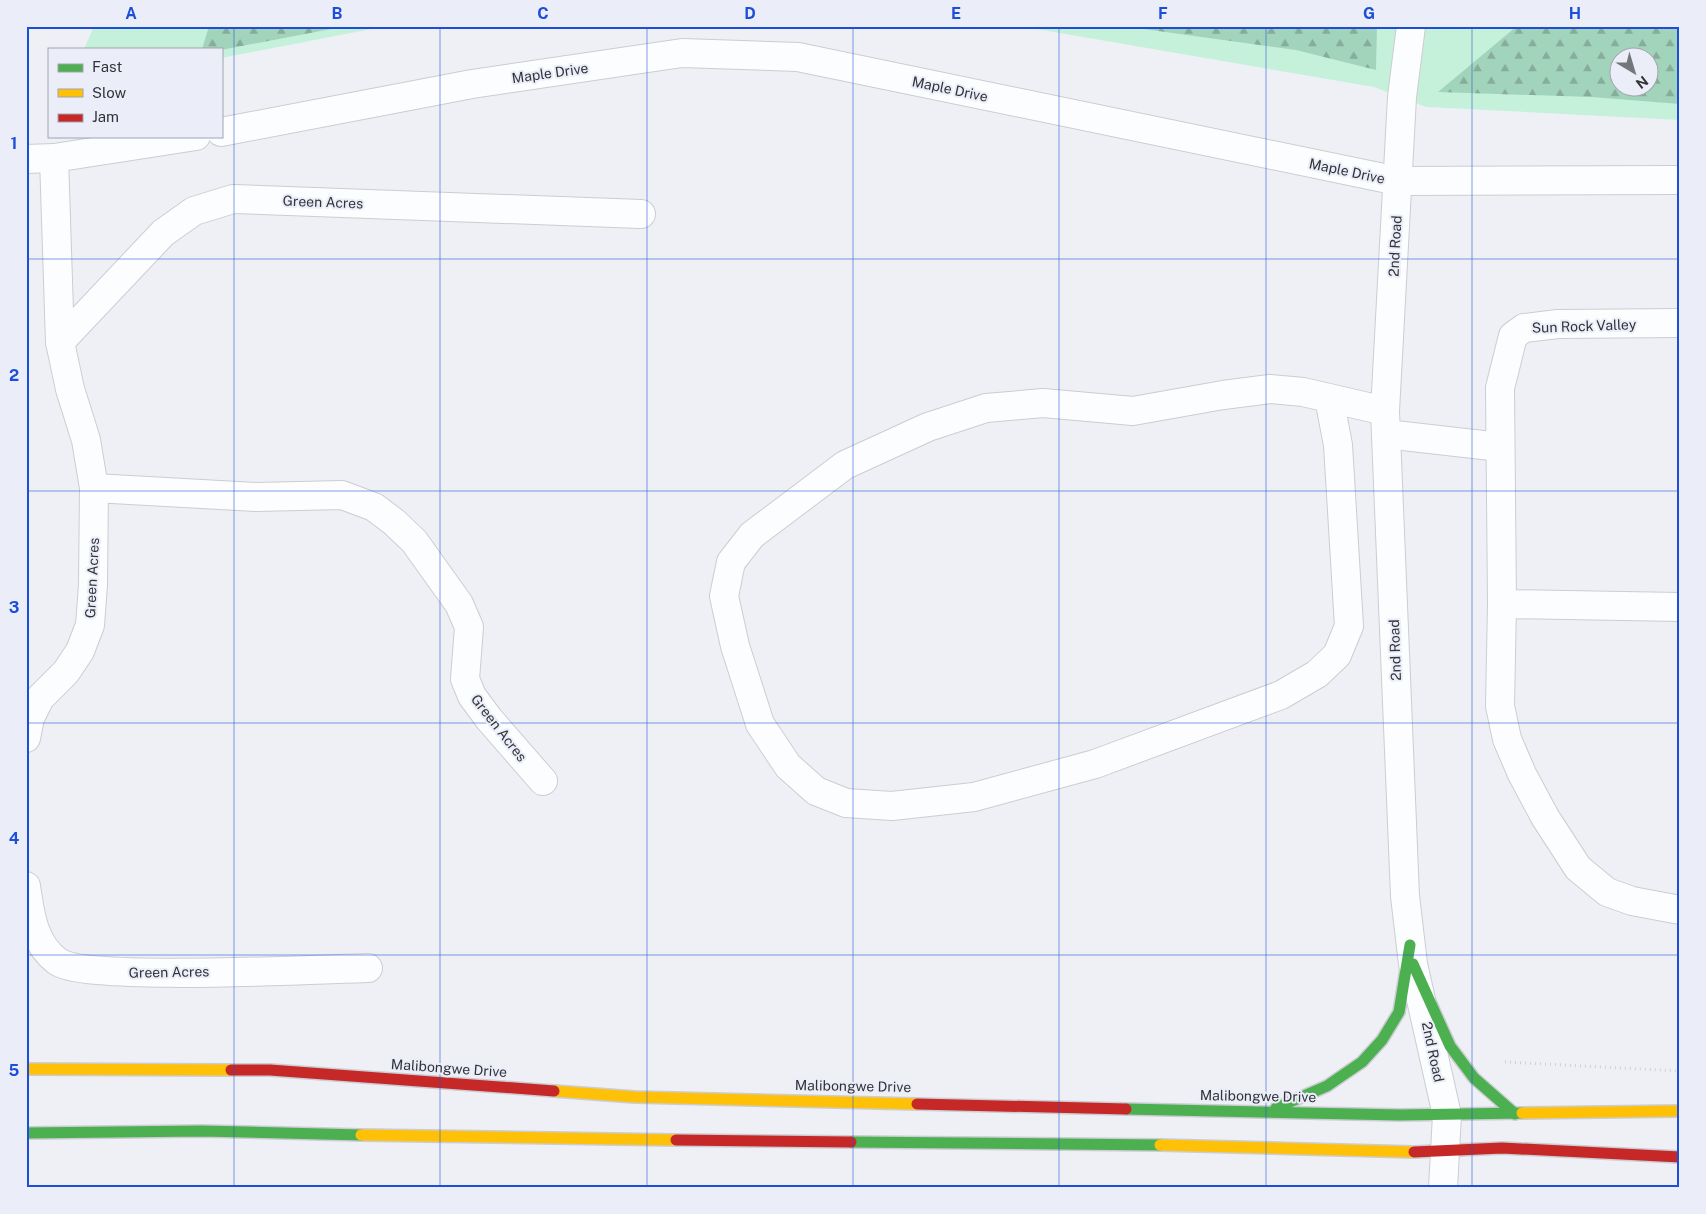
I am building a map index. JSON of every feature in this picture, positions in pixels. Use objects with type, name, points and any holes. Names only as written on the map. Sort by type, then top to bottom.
[{"type":"main road","points":[[1267,1111],[1327,1086],[1362,1062],[1382,1040],[1399,1012],[1411,954]]},
{"type":"main road","points":[[1411,954],[1450,1046],[1474,1078],[1515,1114]]},
{"type":"main road","name":"Malibongwe Drive","points":[[26,1069],[270,1070],[635,1097],[1447,1115],[1680,1111]]},
{"type":"main road","points":[[26,1134],[202,1131],[436,1137],[1233,1146],[1404,1152],[1502,1148],[1680,1157]]},
{"type":"street","name":"2nd Road","points":[[1411,26],[1402,97],[1386,423],[1404,886],[1411,954],[1447,1115],[1443,1188]]},
{"type":"street","name":"Maple Drive","points":[[222,132],[472,84],[682,53],[750,55],[798,57],[1398,182],[1680,180]]},
{"type":"street","points":[[26,159],[54,158],[183,138]]},
{"type":"street","name":"Green Acres","points":[[26,738],[30,718],[40,698],[66,672],[80,651],[90,625],[93,585],[94,488],[86,440],[70,389],[60,342],[54,158]]},
{"type":"street","name":"Green Acres","points":[[60,342],[163,233],[194,211],[234,199],[640,214]]},
{"type":"street","name":"Sun Rock Valley","points":[[1680,323],[1558,324],[1524,328],[1518,331],[1510,342],[1502,374],[1500,447],[1502,604],[1500,706],[1507,739],[1545,817],[1578,868],[1607,892],[1632,901],[1680,910]]},
{"type":"street","points":[[1329,398],[1338,445],[1349,626],[1336,654],[1317,674],[1288,690],[1094,764],[974,797],[892,806],[846,803],[816,791],[788,766],[760,724],[737,654],[724,596],[731,562],[752,535],[845,465],[928,427],[986,408],[1043,403],[1134,412],[1223,395],[1270,389],[1303,392],[1329,398],[1386,423],[1500,447]]},
{"type":"street","name":"Green Acres","points":[[94,488],[256,497],[342,495],[374,507],[394,522],[414,541],[459,604],[469,627],[465,678],[472,696],[489,719],[543,781]]},
{"type":"street","points":[[1502,604],[1680,607]]},
{"type":"street","name":"Green Acres","points":[[26,886],[36,934],[52,957],[71,968],[124,973],[368,968]]},
{"type":"path","points":[[1505,1062],[1680,1071]]},
{"type":"green space","points":[[94,26],[387,26],[222,58],[222,48],[84,48]]},
{"type":"green space","points":[[209,26],[347,26],[222,50],[222,48],[202,48]]},
{"type":"green space","points":[[1019,26],[1680,26],[1680,120],[1426,107],[1374,87]]},
{"type":"green space","points":[[1122,26],[1377,26],[1376,70],[1296,50]]},
{"type":"green space","points":[[1517,26],[1680,26],[1680,104],[1591,97],[1438,92]]},
{"type":"traffic: fast","points":[[1276,1108],[1327,1086],[1362,1062],[1382,1040],[1399,1012],[1410,945]]},
{"type":"traffic: fast","points":[[1413,964],[1450,1046],[1474,1078],[1515,1114]]},
{"type":"traffic: fast","points":[[1126,1109],[1400,1115],[1522,1113]]},
{"type":"traffic: fast","points":[[26,1133],[202,1131],[361,1135]]},
{"type":"traffic: fast","points":[[851,1142],[1160,1145]]},
{"type":"traffic: slow","points":[[26,1069],[231,1070]]},
{"type":"traffic: slow","points":[[554,1091],[635,1097],[917,1104]]},
{"type":"traffic: slow","points":[[1522,1113],[1680,1111]]},
{"type":"traffic: slow","points":[[361,1135],[676,1140]]},
{"type":"traffic: slow","points":[[1160,1145],[1414,1152]]},
{"type":"traffic: jam","points":[[231,1070],[270,1070],[554,1091]]},
{"type":"traffic: jam","points":[[917,1104],[1126,1109]]},
{"type":"traffic: jam","points":[[676,1140],[851,1142]]},
{"type":"traffic: jam","points":[[1414,1152],[1502,1148],[1680,1157]]}]
